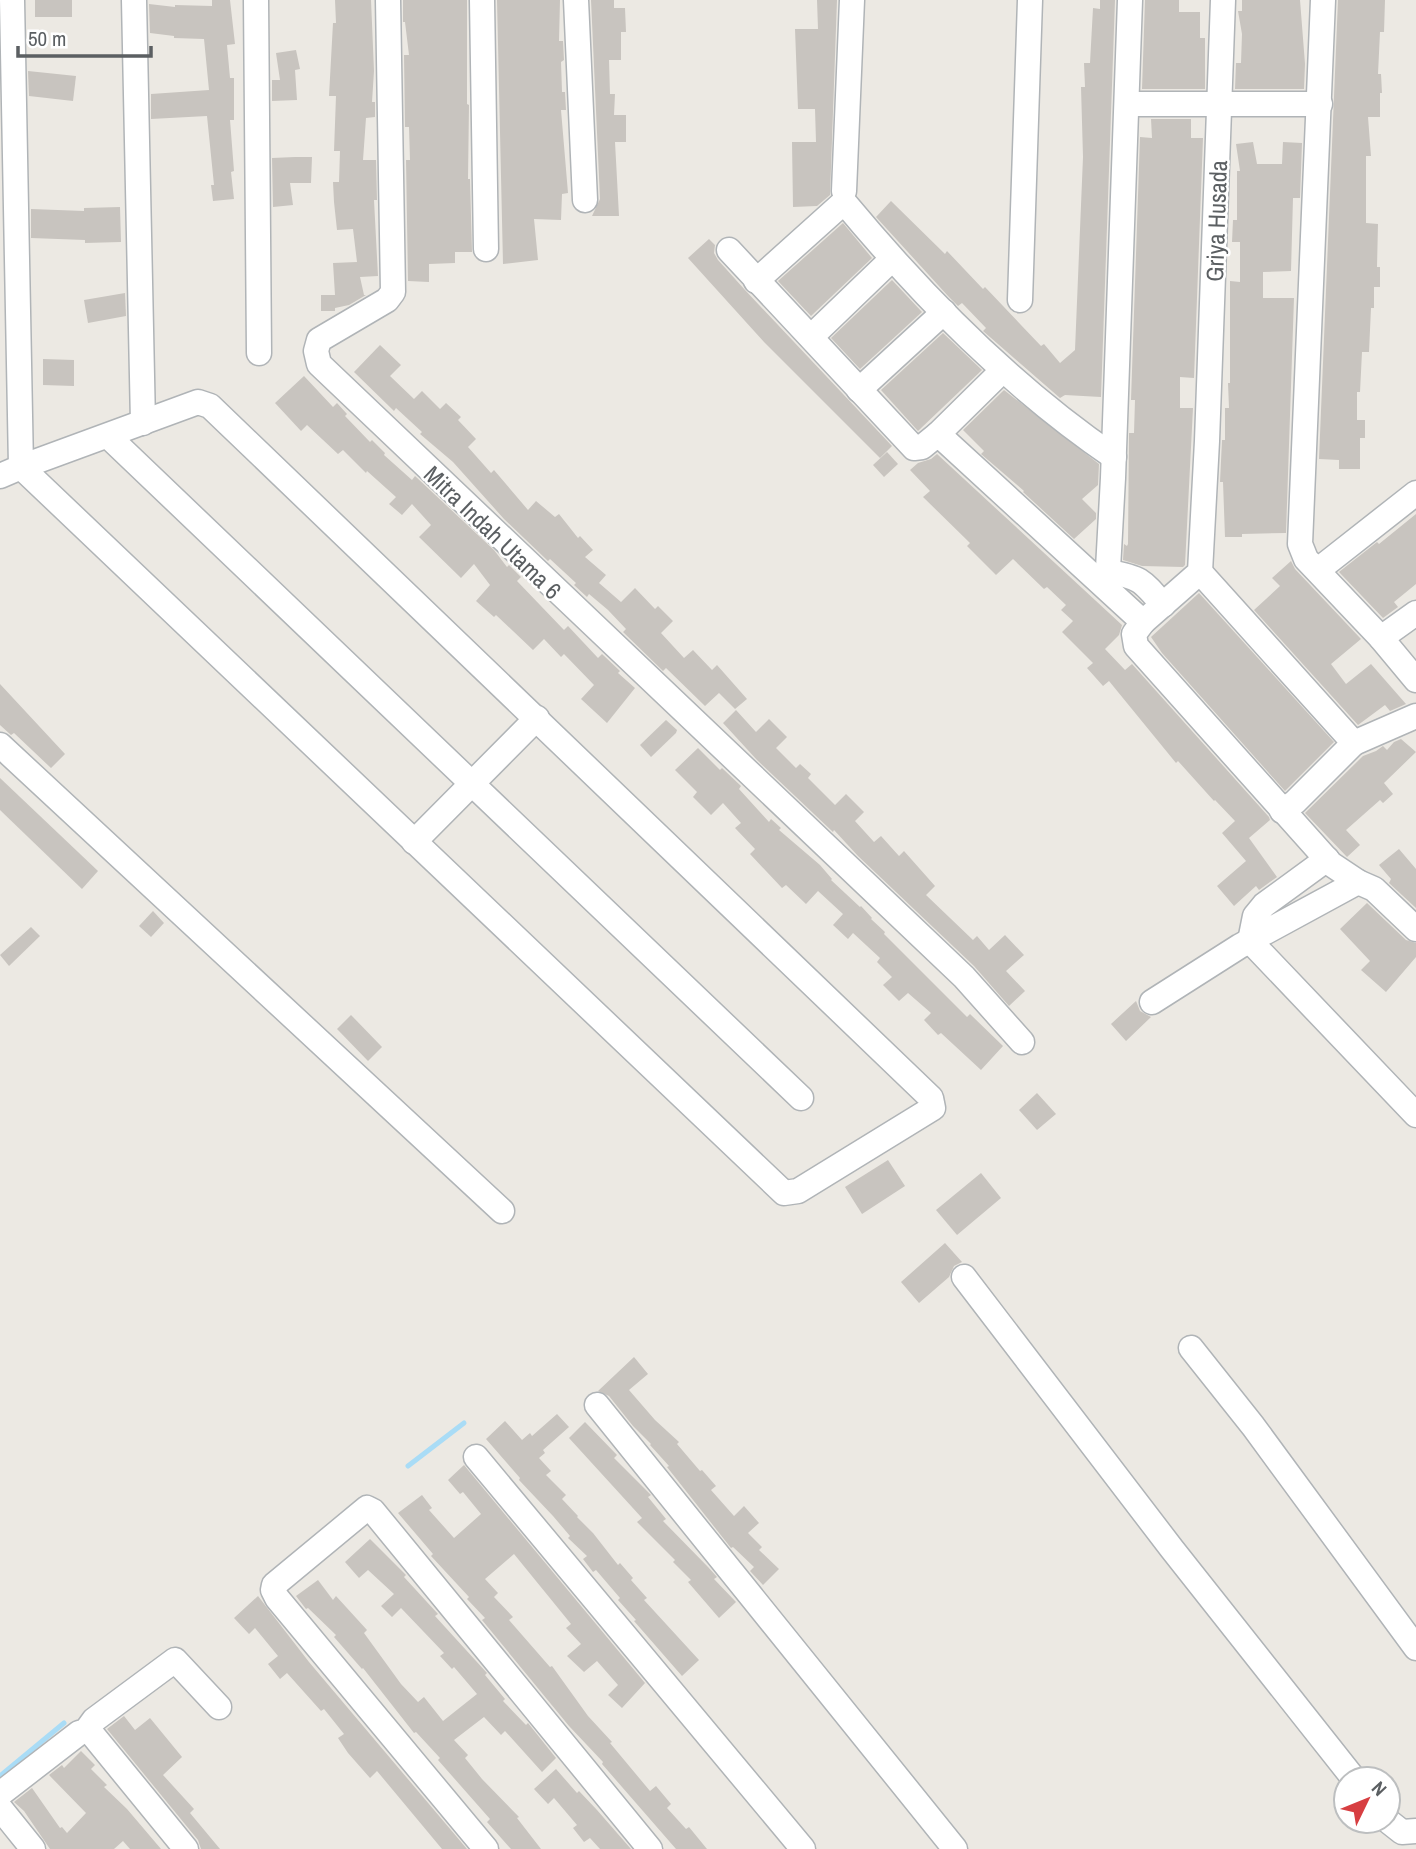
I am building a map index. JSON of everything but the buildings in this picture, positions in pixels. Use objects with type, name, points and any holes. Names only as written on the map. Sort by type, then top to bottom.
[{"type":"street","points":[[10,472],[198,402],[210,406],[931,1098],[933,1108],[798,1191],[784,1193],[414,842],[10,472],[12,0]]},
{"type":"street","points":[[134,0],[143,423]]},
{"type":"street","points":[[256,0],[259,353]]},
{"type":"street","name":"Mitra Indah Utama 6","points":[[388,0],[393,292],[387,300],[319,340],[316,351],[319,364],[964,977],[1022,1042]]},
{"type":"street","points":[[482,0],[486,249]]},
{"type":"street","points":[[576,0],[585,200]]},
{"type":"street","points":[[845,191],[852,0]]},
{"type":"street","points":[[1020,300],[1030,0]]},
{"type":"street","points":[[1107,579],[1130,0]]},
{"type":"street","name":"Griya Husada","points":[[1200,572],[1221,103],[1223,0]]},
{"type":"street","points":[[1323,0],[1300,544],[1306,559],[1381,638],[1416,680]]},
{"type":"street","points":[[1127,104],[1320,104]]},
{"type":"street","points":[[756,281],[844,202],[892,259],[1003,370],[1067,425],[1114,447]]},
{"type":"street","points":[[729,250],[914,448],[922,447],[938,434],[1003,370]]},
{"type":"street","points":[[811,337],[892,259]]},
{"type":"street","points":[[859,390],[944,312]]},
{"type":"street","points":[[938,434],[1107,579],[1143,622]]},
{"type":"street","points":[[108,436],[801,1098]]},
{"type":"street","points":[[1318,570],[1416,493]]},
{"type":"street","points":[[1354,743],[1200,572],[1143,622],[1134,634],[1136,646],[1327,859],[1358,882],[1374,889],[1416,929]]},
{"type":"street","points":[[1107,579],[1134,576],[1143,582],[1163,605]]},
{"type":"street","points":[[1381,638],[1416,612]]},
{"type":"street","points":[[1282,811],[1295,802],[1354,743],[1416,716]]},
{"type":"street","points":[[414,842],[537,718]]},
{"type":"street","points":[[0,746],[502,1211]]},
{"type":"street","points":[[1252,930],[1273,898],[1327,859]]},
{"type":"street","points":[[1152,1002],[1252,930],[1358,882]]},
{"type":"street","points":[[1252,930],[1416,1115]]},
{"type":"street","points":[[964,1277],[1172,1549],[1343,1765]]},
{"type":"street","points":[[1191,1348],[1253,1426],[1416,1648]]},
{"type":"street","points":[[597,1405],[955,1849]]},
{"type":"street","points":[[475,1457],[803,1849]]},
{"type":"street","points":[[486,1849],[273,1590],[274,1585],[367,1508],[382,1521],[650,1849]]},
{"type":"street","points":[[0,1794],[79,1733],[86,1731],[94,1720],[175,1660],[219,1707]]},
{"type":"street","points":[[86,1731],[92,1734],[186,1849]]},
{"type":"street","points":[[0,1808],[33,1849]]},
{"type":"waterway","points":[[408,1466],[464,1423]]},
{"type":"waterway","points":[[0,1776],[64,1723]]}]
